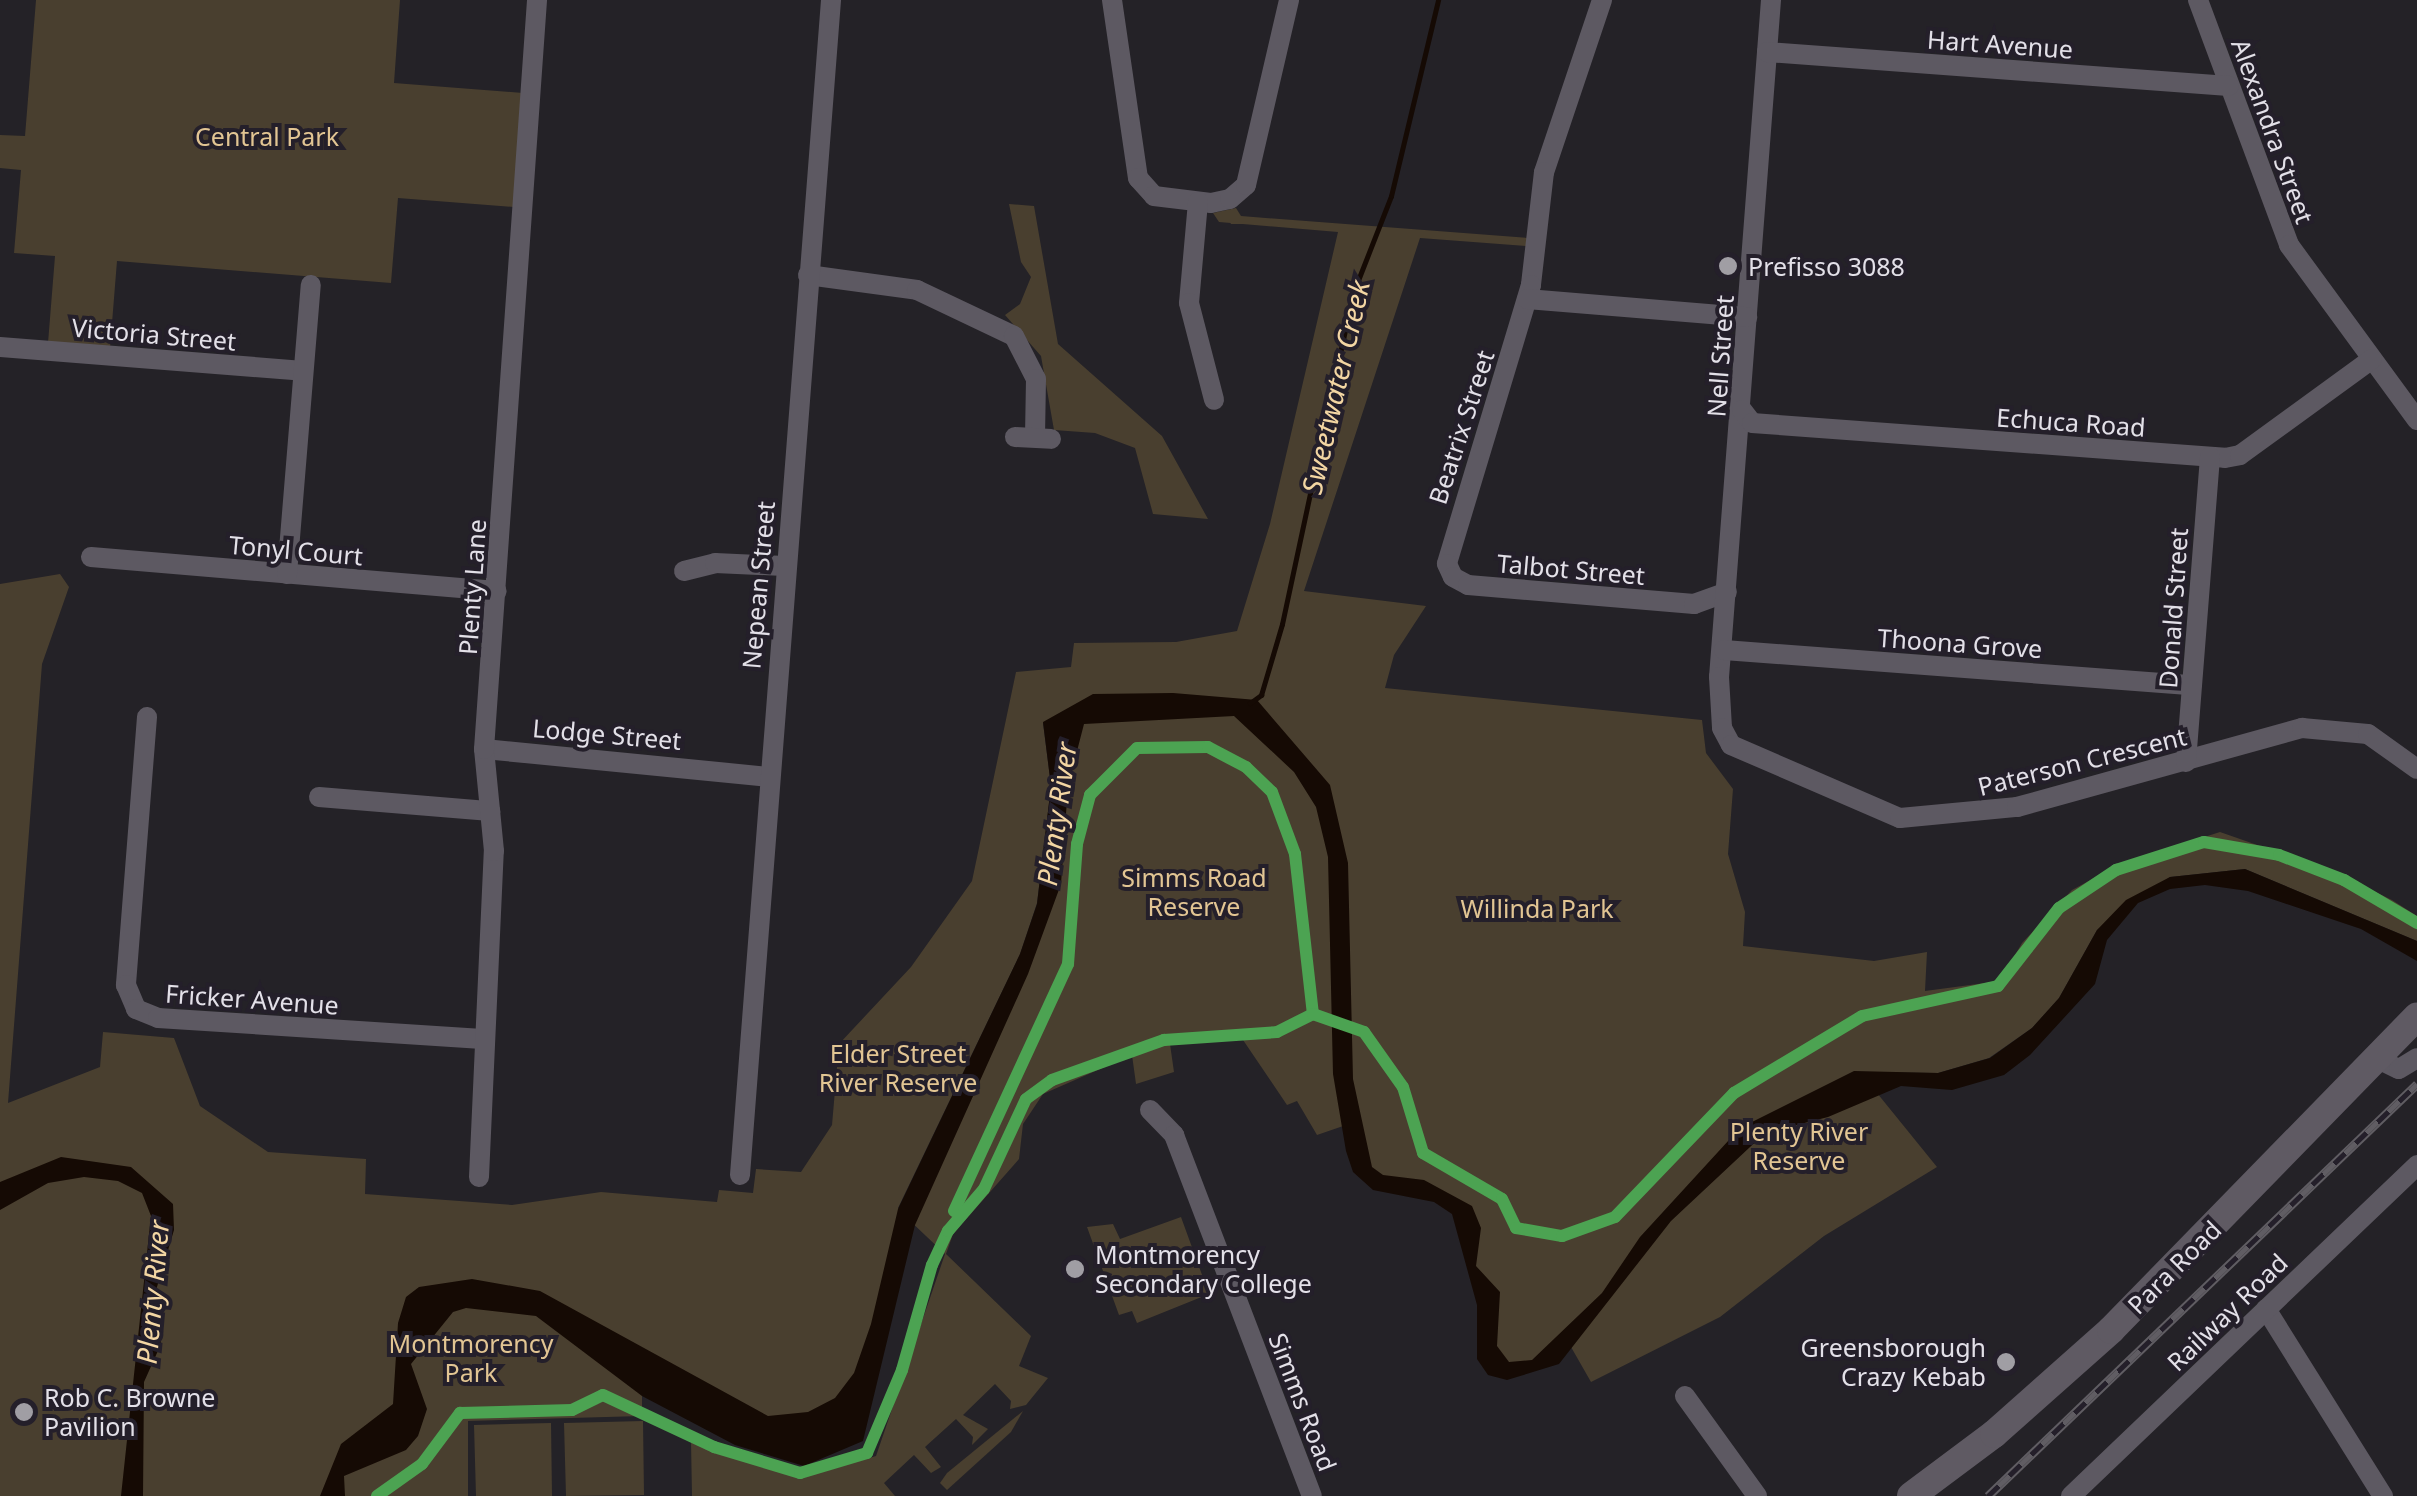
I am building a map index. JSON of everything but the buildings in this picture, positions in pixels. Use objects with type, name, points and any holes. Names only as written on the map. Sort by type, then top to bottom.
[{"type":"main road","name":"Para Road","points":[[1911,1496],[1994,1434],[2111,1330],[2416,1018]]},
{"type":"street","name":"Plenty Lane","points":[[479,1177],[482,1038],[494,851],[484,749],[536,0]]},
{"type":"street","name":"Nepean Street","points":[[740,1175],[768,771],[831,0]]},
{"type":"street","points":[[1112,0],[1138,178],[1154,196],[1198,202],[1230,200],[1246,185],[1289,0]]},
{"type":"street","name":"Beatrix Street","points":[[1450,571],[1449,548],[1527,299],[1541,183],[1602,0]]},
{"type":"street","name":"Nell Street","points":[[1720,715],[1771,0]]},
{"type":"street","name":"Alexandra Street","points":[[2198,0],[2290,245],[2417,420]]},
{"type":"street","name":"Hart Avenue","points":[[1767,52],[2229,86]]},
{"type":"street","points":[[1198,202],[1189,302],[1214,400]]},
{"type":"street","points":[[808,275],[918,290],[1014,336],[1036,379],[1034,437]]},
{"type":"street","points":[[288,574],[311,285]]},
{"type":"street","points":[[1527,299],[1748,318]]},
{"type":"street","name":"Victoria Street","points":[[0,346],[303,372]]},
{"type":"street","name":"Echuca Road","points":[[1742,410],[1752,423],[2210,457],[2240,455],[2372,359]]},
{"type":"street","name":"Donald Street","points":[[2186,762],[2210,457]]},
{"type":"street","name":"Tonyl Court","points":[[91,557],[497,591]]},
{"type":"street","points":[[684,572],[715,564],[785,566]]},
{"type":"street","name":"Talbot Street","points":[[1450,571],[1468,586],[1694,604],[1725,620]]},
{"type":"street","name":"Talbot Street","points":[[1694,604],[1728,592]]},
{"type":"street","name":"Thoona Grove","points":[[1724,650],[2192,686]]},
{"type":"street","name":"Paterson Crescent","points":[[1720,715],[1725,738],[1739,751],[1900,818],[2017,808],[2321,726],[2368,734],[2417,770]]},
{"type":"street","name":"Fricker Avenue","points":[[147,718],[126,985],[136,1009],[158,1018],[482,1038]]},
{"type":"street","name":"Lodge Street","points":[[484,749],[768,771]]},
{"type":"street","points":[[319,797],[490,811]]},
{"type":"street","points":[[2376,1058],[2399,1069],[2417,1058]]},
{"type":"street","name":"Simms Road","points":[[1150,1110],[1174,1134],[1312,1496]]},
{"type":"street","name":"Railway Road","points":[[2072,1496],[2417,1165]]},
{"type":"street","points":[[2266,1310],[2384,1496]]},
{"type":"street","points":[[1685,1396],[1756,1496]]},
{"type":"green space","name":"Central Park","points":[[36,0],[400,0],[394,83],[523,93],[514,207],[398,198],[391,283],[117,261],[110,348],[48,343],[55,256],[14,253],[21,170],[0,168],[0,135],[25,136]]},
{"type":"green space","points":[[1009,204],[1034,206],[1058,344],[1162,436],[1208,519],[1153,514],[1135,448],[1095,433],[1054,430],[1041,356],[1005,315],[1020,304],[1031,277],[1021,262]]},
{"type":"green space","points":[[1236,208],[1241,216],[1528,238],[1527,246],[1420,238],[1304,591],[1426,606],[1394,655],[1385,688],[1702,720],[1706,753],[1733,789],[1728,854],[1745,912],[1743,946],[1874,961],[1927,952],[1925,991],[2000,981],[2022,943],[2072,890],[2120,864],[2220,832],[2334,872],[2392,900],[2417,916],[2417,941],[2245,869],[2170,877],[2097,930],[2059,998],[2032,1028],[1989,1058],[1938,1073],[1860,1072],[1937,1167],[1824,1236],[1720,1317],[1591,1382],[1567,1340],[1531,1366],[1494,1365],[1455,1206],[1377,1183],[1349,1124],[1317,1135],[1297,1101],[1287,1105],[1241,1037],[1170,1044],[1174,1072],[1136,1084],[1132,1055],[1043,1094],[1023,1124],[1019,1159],[953,1234],[946,1254],[1031,1336],[1019,1366],[1048,1378],[1026,1405],[1010,1409],[1011,1401],[995,1384],[963,1415],[988,1429],[972,1445],[973,1437],[956,1419],[925,1447],[941,1467],[931,1473],[914,1455],[884,1483],[895,1496],[692,1496],[691,1442],[800,1478],[876,1456],[945,1254],[907,1218],[869,1366],[796,1437],[642,1372],[642,1416],[468,1421],[468,1496],[0,1496],[0,584],[60,574],[69,587],[42,664],[8,1103],[100,1067],[103,1032],[174,1038],[200,1106],[268,1152],[366,1159],[365,1194],[512,1205],[601,1192],[717,1202],[719,1190],[753,1193],[756,1169],[801,1172],[832,1125],[839,1044],[911,967],[972,881],[1016,672],[1071,667],[1074,643],[1176,642],[1237,631],[1270,524],[1338,232],[1219,222],[1213,213]],"holes":[[[1068,711],[1046,900],[906,1216],[898,1208],[1020,954],[1037,903],[1051,786],[1043,723]]]},
{"type":"green space","points":[[1181,1217],[1209,1294],[1137,1323],[1132,1311],[1119,1315],[1087,1227],[1113,1224],[1120,1239]]},
{"type":"green space","points":[[1023,1411],[1011,1432],[947,1490],[940,1483],[947,1473]]},
{"type":"green space","points":[[643,1421],[644,1495],[566,1496],[564,1423]]},
{"type":"green space","points":[[551,1423],[552,1496],[476,1496],[474,1425]]},
{"type":"water","name":"Plenty River","points":[[1173,693],[1257,700],[1330,785],[1348,863],[1353,1079],[1372,1167],[1383,1175],[1424,1180],[1472,1206],[1481,1228],[1476,1266],[1500,1292],[1497,1346],[1509,1362],[1532,1360],[1602,1293],[1640,1237],[1740,1128],[1854,1071],[1938,1073],[1990,1058],[2032,1028],[2059,998],[2097,930],[2126,900],[2170,877],[2245,869],[2417,941],[2417,961],[2361,929],[2248,891],[2205,885],[2170,889],[2138,903],[2107,940],[2095,984],[2030,1055],[2004,1075],[1952,1090],[1901,1086],[1828,1117],[1765,1133],[1671,1221],[1559,1364],[1507,1380],[1488,1375],[1477,1359],[1477,1305],[1452,1214],[1434,1202],[1373,1190],[1353,1172],[1333,1074],[1328,857],[1316,807],[1294,772],[1234,716],[1084,724],[1068,786],[1061,884],[1028,974],[915,1225],[863,1441],[804,1466],[735,1445],[642,1396],[536,1316],[466,1308],[453,1312],[411,1364],[427,1409],[418,1436],[406,1450],[344,1476],[345,1496],[320,1496],[341,1444],[393,1404],[398,1323],[406,1297],[419,1287],[472,1279],[540,1291],[768,1416],[808,1412],[835,1398],[854,1373],[871,1324],[898,1209],[1020,954],[1037,904],[1051,786],[1043,722],[1093,694]]},
{"type":"water","name":"Plenty River","points":[[61,1157],[131,1167],[173,1204],[174,1230],[154,1297],[161,1344],[144,1382],[143,1496],[121,1496],[151,1216],[142,1193],[118,1181],[84,1177],[48,1183],[0,1210],[0,1182]]},
{"type":"waterway","name":"Sweetwater Creek","points":[[1250,703],[1261,695],[1282,624],[1353,293],[1391,196],[1438,0]]},
{"type":"railway","points":[[1988,1496],[2417,1084]]},
{"type":"cycle path","points":[[954,1211],[1068,964],[1077,844],[1090,795],[1137,748],[1208,747],[1246,767],[1272,792],[1295,854],[1313,1014]]},
{"type":"cycle path","points":[[377,1496],[422,1464],[460,1413],[572,1410],[603,1395],[714,1447],[800,1473],[867,1453],[902,1370],[932,1265],[948,1231],[984,1189],[1026,1099],[1052,1080],[1164,1040],[1277,1032],[1313,1014],[1364,1032],[1403,1087],[1423,1153],[1502,1199],[1516,1228],[1562,1236],[1615,1217],[1734,1093],[1862,1016],[1998,986],[2059,908],[2116,870],[2204,842],[2279,855],[2344,880],[2417,923]]},
{"type":"place","name":"Prefisso 3088","points":[[1728,266]]},
{"type":"place","name":"Montmorency Secondary College","points":[[1075,1269]]},
{"type":"place","name":"Greensborough Crazy Kebab","points":[[2006,1362]]},
{"type":"place","name":"Rob C. Browne Pavilion","points":[[24,1412]]},
{"type":"park label","name":"Simms Road Reserve","points":[[1194,892]]},
{"type":"park label","name":"Willinda Park","points":[[1537,908]]},
{"type":"park label","name":"Elder Street River Reserve","points":[[898,1068]]},
{"type":"park label","name":"Plenty River Reserve","points":[[1799,1146]]},
{"type":"park label","name":"Montmorency Park","points":[[471,1358]]}]
